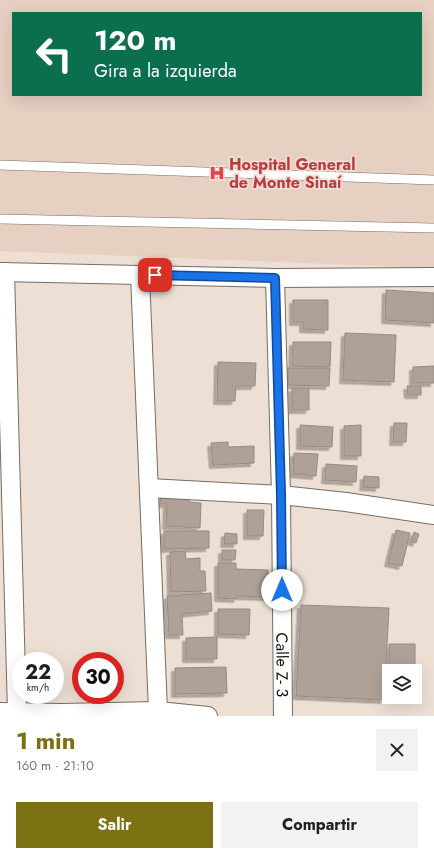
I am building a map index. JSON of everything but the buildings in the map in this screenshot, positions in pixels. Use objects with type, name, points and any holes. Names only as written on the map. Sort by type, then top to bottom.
[{"type":"street","points":[[208,716],[158,711],[100,714],[8,712],[2,272],[275,278],[434,276]]},
{"type":"street","points":[[140,275],[158,711]]},
{"type":"street","name":"Calle Z- 3","points":[[275,278],[281,495],[282,716]]},
{"type":"street","points":[[149,488],[281,495],[346,502],[434,515]]},
{"type":"lane","points":[[0,165],[434,180]]},
{"type":"lane","points":[[0,219],[434,228]]},
{"type":"shaded area","name":"Hospital General de Monte Sinaí","points":[[0,0],[434,0],[434,268],[0,251]]},
{"type":"place","name":"Hospital General de Monte Sinaí","points":[[217,173]]},
{"type":"route","points":[[155,275],[275,278],[282,590]]}]
